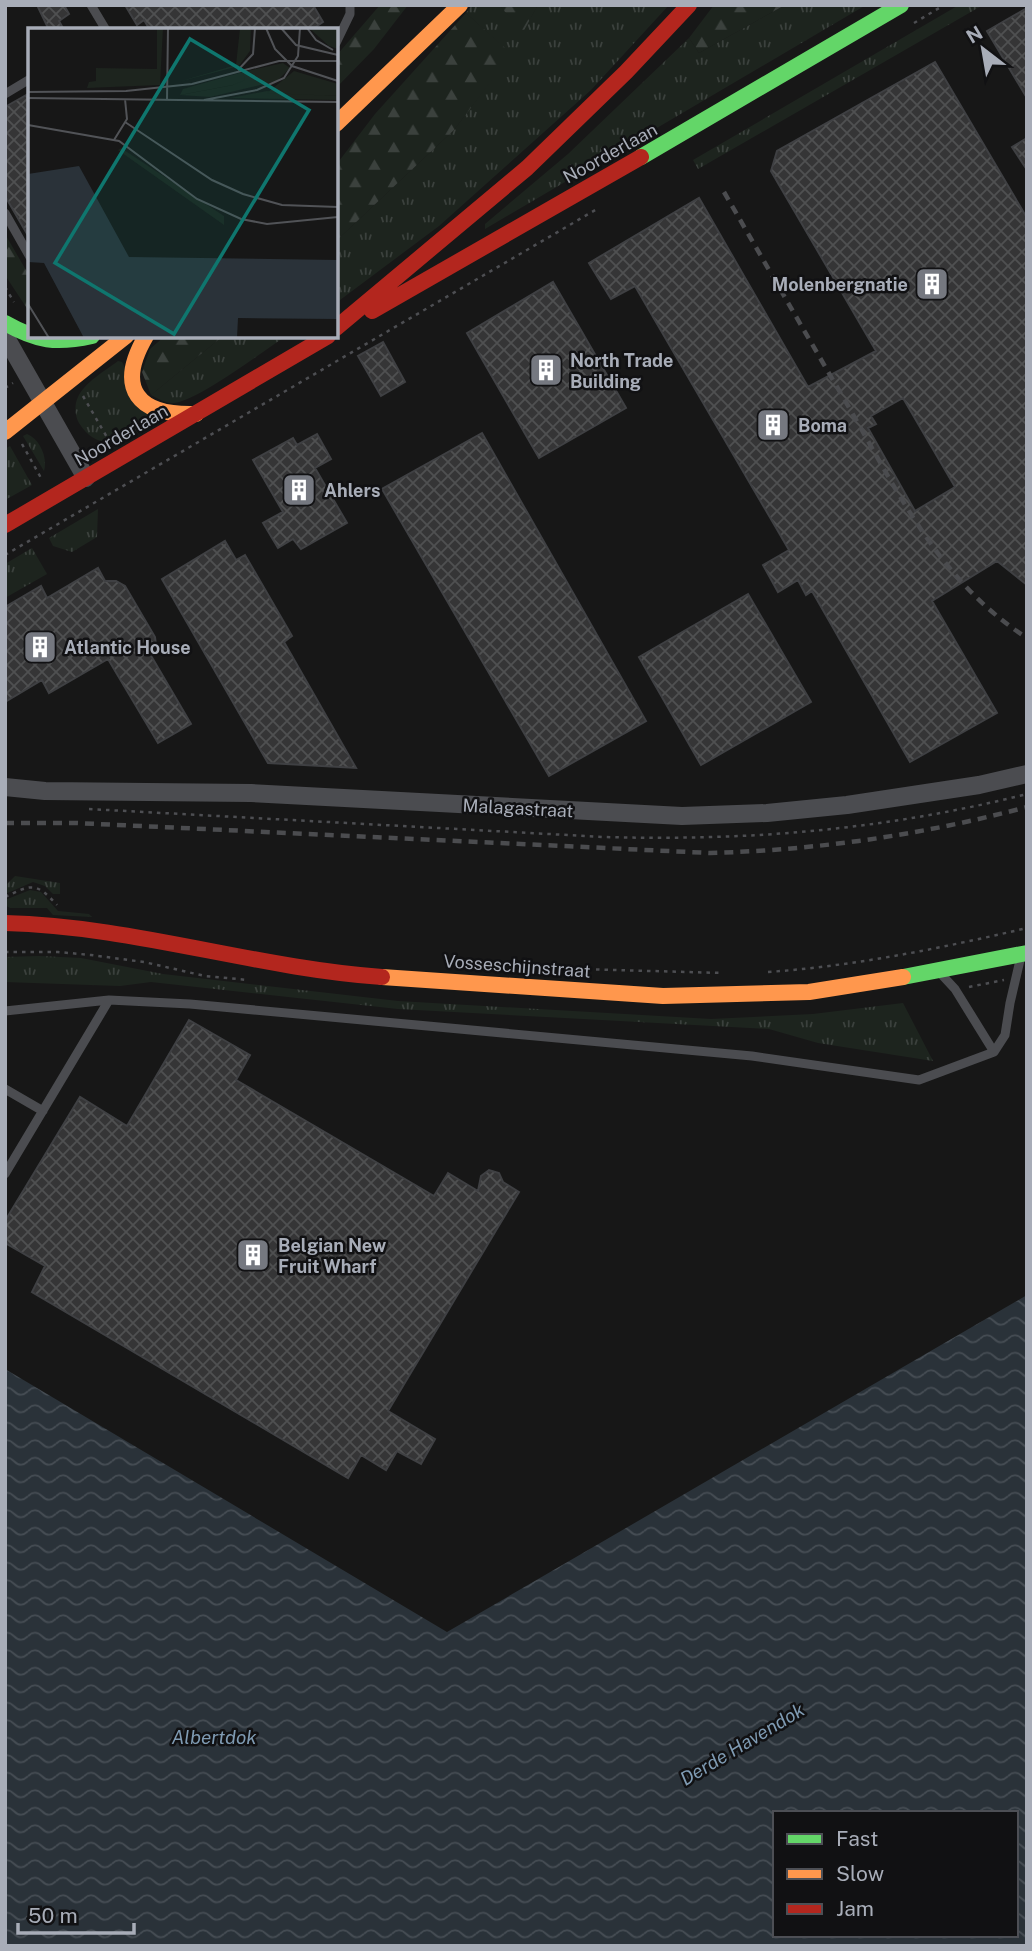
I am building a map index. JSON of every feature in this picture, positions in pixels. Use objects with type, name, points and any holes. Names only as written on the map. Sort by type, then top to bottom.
[{"type":"main road","points":[[338,122],[370,88],[460,5]]},
{"type":"main road","points":[[338,327],[527,168],[626,72],[689,5]]},
{"type":"main road","name":"Noorderlaan","points":[[338,329],[673,139],[901,5]]},
{"type":"main road","points":[[370,88],[424,18]]},
{"type":"main road","points":[[5,323],[28,337]]},
{"type":"main road","points":[[29,338],[55,342],[80,338]]},
{"type":"main road","points":[[8,429],[124,338]]},
{"type":"main road","points":[[145,338],[134,357],[131,382],[135,392],[153,411],[167,415],[196,414]]},
{"type":"main road","name":"Noorderlaan","points":[[5,525],[323,338]]},
{"type":"main road","name":"Vosseschijnstraat","points":[[5,923],[95,929],[298,968],[354,975],[663,996],[809,992],[1024,954]]},
{"type":"street","points":[[5,336],[86,478]]},
{"type":"street","name":"Malagastraat","points":[[5,787],[45,791],[251,793],[682,816],[767,813],[847,805],[969,787],[1027,774]]},
{"type":"lane","points":[[92,5],[105,28]]},
{"type":"lane","points":[[338,39],[350,14],[351,5]]},
{"type":"lane","points":[[5,94],[28,80]]},
{"type":"lane","points":[[5,213],[28,253]]},
{"type":"lane","points":[[5,1011],[109,1000],[190,1004],[752,1056],[919,1080],[994,1052],[1005,1035],[1010,1003],[1024,954]]},
{"type":"lane","points":[[938,971],[955,989],[994,1052]]},
{"type":"lane","points":[[5,1174],[109,1000]]},
{"type":"lane","points":[[5,1089],[43,1111]]},
{"type":"path","points":[[909,26],[944,5]]},
{"type":"path","points":[[5,555],[600,207]]},
{"type":"path","points":[[73,379],[120,458]]},
{"type":"path","points":[[8,429],[66,520]]},
{"type":"path","points":[[5,897],[36,886],[60,907]]},
{"type":"path","points":[[756,972],[885,957],[1027,928]]},
{"type":"path","points":[[573,968],[730,973]]},
{"type":"green space","points":[[380,5],[408,5],[374,49],[338,86],[338,54]]},
{"type":"green space","points":[[472,5],[499,5],[523,31],[538,5],[669,5],[591,90],[439,226],[338,302],[338,239],[454,130],[511,54],[466,13]]},
{"type":"green space","points":[[499,5],[538,5],[523,32]]},
{"type":"green space","points":[[714,5],[785,5],[699,53],[689,38]]},
{"type":"green space","points":[[785,5],[866,5],[485,229],[485,224],[568,154],[689,38],[699,53]]},
{"type":"green space","points":[[959,5],[983,5],[698,169],[693,160]]},
{"type":"green space","points":[[466,13],[512,54],[454,130],[338,239],[338,162],[375,114]]},
{"type":"green space","points":[[5,234],[28,274],[28,310],[5,275]]},
{"type":"green space","points":[[163,338],[221,338],[151,395],[142,372],[150,349]]},
{"type":"green space","points":[[221,338],[283,338],[196,395],[169,403],[151,395]]},
{"type":"green space","points":[[118,361],[122,362],[155,424],[125,438],[105,442],[87,433],[79,423],[76,403],[85,386]]},
{"type":"green space","points":[[27,434],[36,440],[42,450],[44,471],[23,436]]},
{"type":"green space","points":[[10,446],[32,485],[5,500],[5,449]]},
{"type":"green space","points":[[98,509],[97,537],[72,552],[53,546],[49,538]]},
{"type":"green space","points":[[32,548],[47,574],[5,598],[5,564]]},
{"type":"green space","points":[[15,876],[60,883],[60,894],[53,894],[45,886],[33,882],[5,894],[5,886]]},
{"type":"green space","points":[[30,890],[41,892],[58,911],[89,914],[92,917],[53,915],[47,908],[10,908],[5,905],[5,900]]},
{"type":"green space","points":[[5,957],[81,958],[163,974],[398,1001],[711,1019],[813,1014],[903,1003],[933,1061],[818,1043],[769,1029],[398,1009],[151,982],[120,986],[5,982]]},
{"type":"water","name":"Albertdok","points":[[1027,1295],[1027,1946],[5,1946],[5,1369],[447,1632]]},
{"type":"building","points":[[37,5],[64,5],[69,14],[59,21],[63,28],[48,28]]},
{"type":"building","points":[[125,5],[313,5],[323,22],[314,28],[149,28],[144,20],[137,25]]},
{"type":"building","points":[[1027,8],[1027,98],[987,31]]},
{"type":"building","points":[[935,62],[1027,218],[1027,585],[997,561],[932,601],[997,713],[910,762],[812,591],[806,595],[798,580],[778,592],[763,565],[789,550],[635,286],[611,299],[589,263],[699,198],[808,387],[876,351],[771,171],[777,151]],"holes":[[[903,398],[955,487],[915,511],[868,428],[876,424],[871,416]]]},
{"type":"building","points":[[28,94],[28,236],[5,196],[5,107]]},
{"type":"building","points":[[1027,138],[1027,170],[1012,147]]},
{"type":"building","name":"North Trade Building","points":[[553,282],[626,408],[539,458],[467,333]]},
{"type":"building","points":[[383,342],[405,382],[381,396],[358,356]]},
{"type":"building","points":[[482,433],[646,721],[549,776],[382,489]]},
{"type":"building","name":"Ahlers","points":[[317,434],[331,459],[315,468],[347,523],[301,549],[293,539],[278,548],[263,523],[283,512],[253,460],[293,438],[297,445]]},
{"type":"building","points":[[225,541],[236,560],[245,555],[292,636],[284,642],[356,768],[268,763],[162,579]]},
{"type":"building","points":[[98,568],[105,581],[116,581],[125,586],[155,637],[156,645],[150,654],[191,724],[158,743],[108,659],[49,693],[42,680],[5,702],[5,607],[41,586],[47,598]]},
{"type":"building","points":[[748,594],[811,702],[701,765],[639,657]]},
{"type":"building","name":"Belgian New Fruit Wharf","points":[[189,1020],[250,1055],[236,1080],[434,1196],[448,1173],[478,1191],[481,1176],[489,1170],[499,1173],[503,1182],[519,1192],[388,1411],[435,1439],[421,1464],[397,1451],[386,1470],[361,1455],[348,1478],[32,1292],[45,1266],[5,1243],[5,1221],[80,1097],[127,1126]]},
{"type":"railway","points":[[724,192],[923,533],[969,590],[1027,638]]},
{"type":"railway","points":[[5,823],[77,823],[710,853],[830,845],[948,826],[1027,807]]},
{"type":"traffic: fast","points":[[641,157],[901,5]]},
{"type":"traffic: fast","points":[[5,323],[28,334]]},
{"type":"traffic: fast","points":[[42,338],[80,338]]},
{"type":"traffic: fast","points":[[903,977],[1027,953]]},
{"type":"traffic: slow","points":[[338,122],[460,5]]},
{"type":"traffic: slow","points":[[5,432],[123,338]]},
{"type":"traffic: slow","points":[[145,338],[133,371],[133,384],[138,396],[159,410],[196,414]]},
{"type":"traffic: slow","points":[[382,977],[663,996],[809,992],[903,977]]},
{"type":"traffic: jam","points":[[338,326],[527,168],[626,72],[689,5]]},
{"type":"traffic: jam","points":[[372,311],[641,157]]},
{"type":"traffic: jam","points":[[5,525],[325,338]]},
{"type":"traffic: jam","points":[[5,923],[100,931],[288,965],[382,977]]},
{"type":"place","name":"Molenbergnatie","points":[[932,284]]},
{"type":"place","name":"North Trade Building","points":[[546,370]]},
{"type":"place","name":"Boma","points":[[773,425]]},
{"type":"place","name":"Ahlers","points":[[299,490]]},
{"type":"place","name":"Atlantic House","points":[[40,647]]},
{"type":"place","name":"Belgian New Fruit Wharf","points":[[253,1255]]},
{"type":"water label","name":"Derde Havendok","points":[[742,1744]]}]
